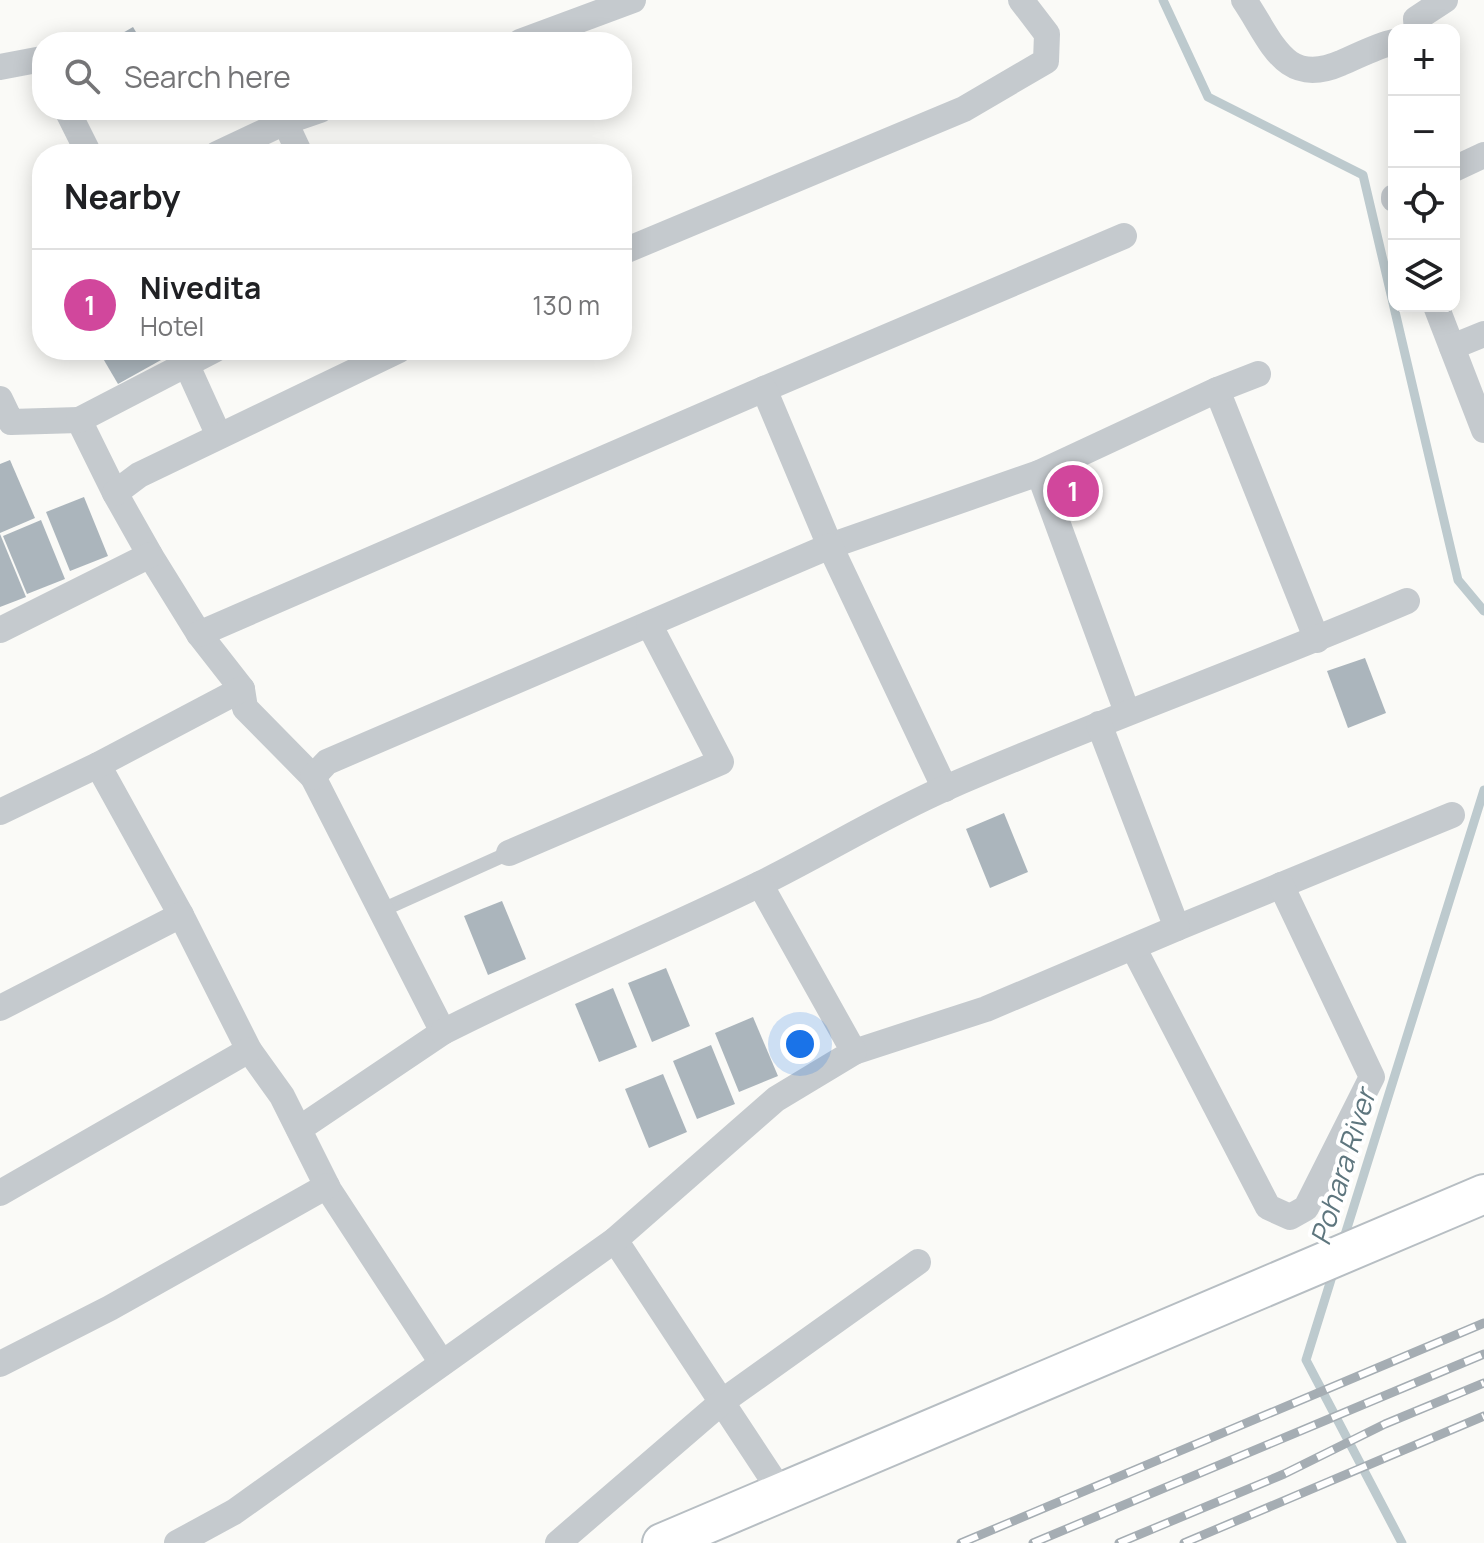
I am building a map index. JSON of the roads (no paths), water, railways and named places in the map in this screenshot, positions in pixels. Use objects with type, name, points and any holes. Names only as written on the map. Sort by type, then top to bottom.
[{"type":"street","points":[[547,32],[633,0]]},
{"type":"street","points":[[632,248],[964,109],[1046,61],[1047,34],[1021,0]]},
{"type":"street","points":[[1244,0],[1288,65],[1308,71],[1327,69],[1388,44]]},
{"type":"street","points":[[1416,24],[1416,19],[1445,0]]},
{"type":"street","points":[[0,67],[32,61]]},
{"type":"street","points":[[72,120],[84,144]]},
{"type":"street","points":[[238,144],[291,120]]},
{"type":"street","points":[[285,122],[295,144]]},
{"type":"street","points":[[1460,164],[1484,155]]},
{"type":"street","points":[[199,634],[1124,236]]},
{"type":"street","points":[[1438,312],[1484,430]]},
{"type":"street","points":[[1452,347],[1484,334]]},
{"type":"street","points":[[4,416],[79,420],[176,360]]},
{"type":"street","points":[[185,360],[219,436]]},
{"type":"street","points":[[115,493],[139,475],[376,360]]},
{"type":"street","points":[[313,777],[327,762],[830,546],[1039,473],[1258,374]]},
{"type":"street","points":[[764,389],[830,546],[945,789]]},
{"type":"street","points":[[1217,390],[1317,640]]},
{"type":"street","points":[[79,420],[150,555],[199,634],[242,689],[245,708],[313,777],[443,1032]]},
{"type":"street","points":[[1039,473],[1127,712]]},
{"type":"street","points":[[0,630],[150,555]]},
{"type":"street","points":[[299,1129],[443,1032],[514,996],[760,884],[945,789],[1127,712],[1317,640],[1407,601]]},
{"type":"street","points":[[509,853],[721,762],[649,624]]},
{"type":"street","points":[[0,812],[98,765],[242,689]]},
{"type":"street","points":[[1099,724],[1177,928]]},
{"type":"street","points":[[98,765],[181,915],[249,1050],[282,1096],[327,1186],[442,1363]]},
{"type":"street","points":[[177,1543],[234,1512],[615,1240],[776,1099],[854,1052],[986,1009],[1452,815]]},
{"type":"street","points":[[760,884],[854,1052]]},
{"type":"street","points":[[1133,947],[1268,1207],[1290,1217],[1306,1208],[1372,1077],[1281,885]]},
{"type":"street","points":[[0,1008],[181,915]]},
{"type":"street","points":[[0,1193],[249,1050]]},
{"type":"street","points":[[0,1364],[110,1308],[327,1186]]},
{"type":"street","points":[[662,1543],[1484,1194]]},
{"type":"street","points":[[615,1240],[781,1492]]},
{"type":"street","points":[[558,1543],[723,1401],[918,1262]]},
{"type":"lane","points":[[380,911],[509,853]]},
{"type":"waterway","name":"Pohara River","points":[[1163,0],[1208,97],[1363,175],[1458,580],[1484,611]]},
{"type":"waterway","name":"Pohara River","points":[[1343,1241],[1484,790]]},
{"type":"waterway","name":"Pohara River","points":[[1334,1270],[1306,1360],[1402,1543]]},
{"type":"railway","points":[[961,1543],[1484,1323]]},
{"type":"railway","points":[[1033,1543],[1484,1354]]},
{"type":"railway","points":[[1119,1543],[1284,1474],[1385,1424],[1484,1383]]},
{"type":"railway","points":[[1184,1543],[1484,1416]]},
{"type":"place","name":"Nivedita","points":[[1073,491]]}]
